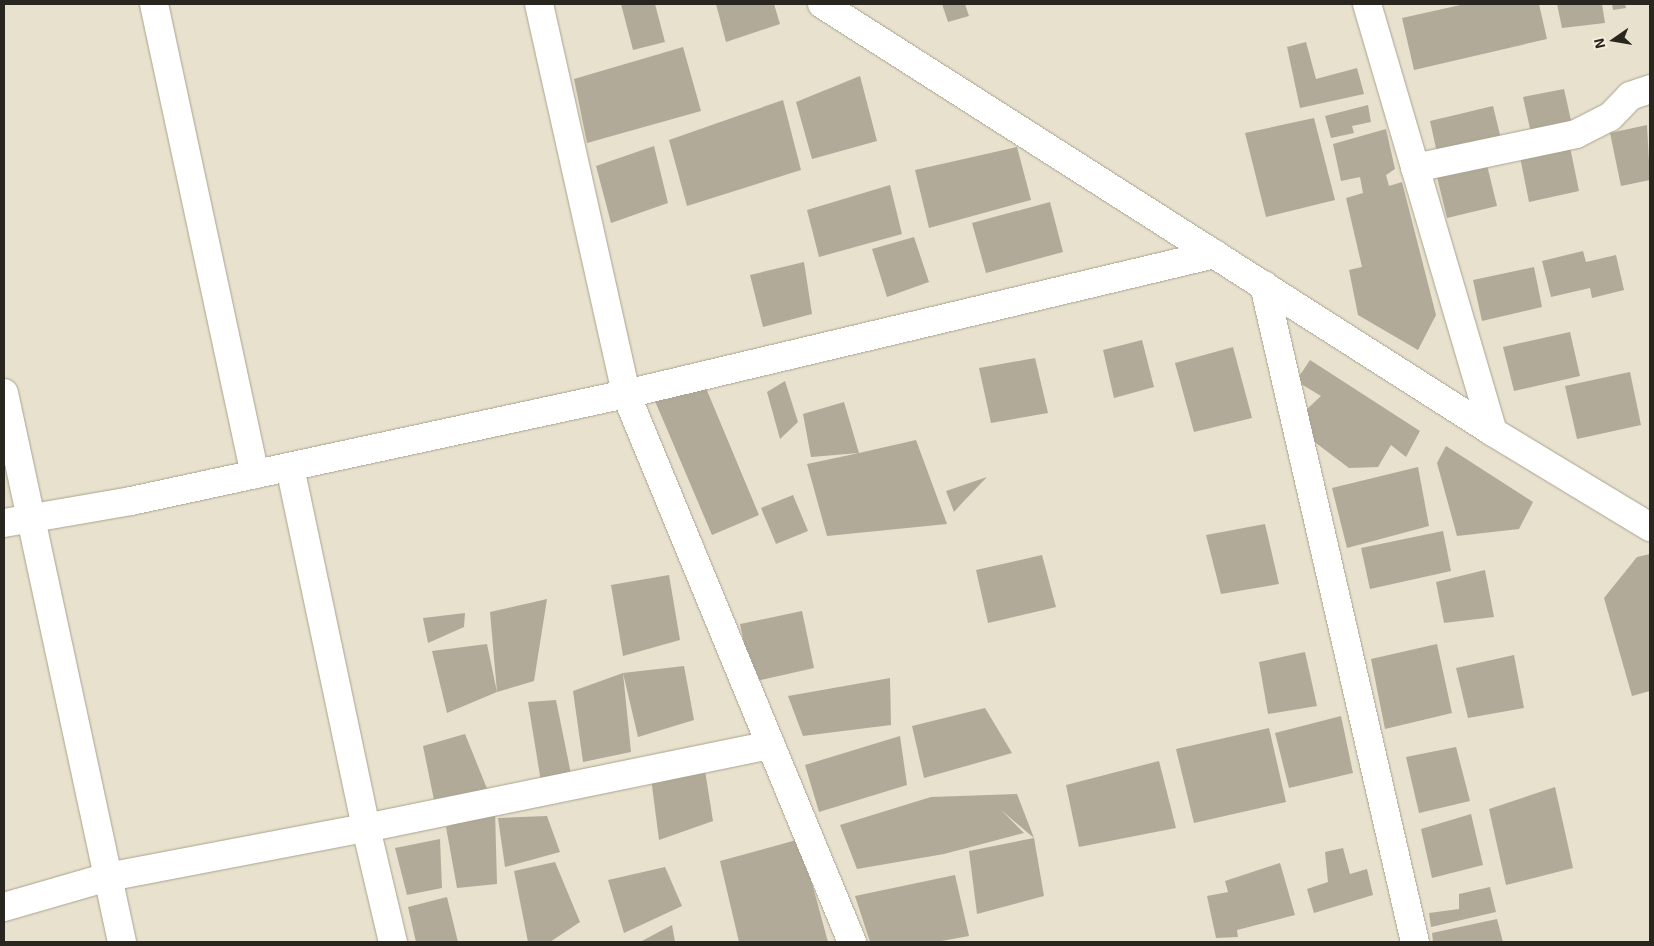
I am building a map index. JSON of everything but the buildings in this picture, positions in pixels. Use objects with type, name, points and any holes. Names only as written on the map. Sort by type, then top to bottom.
[{"type":"street","points":[[154,4],[255,474]]},
{"type":"street","points":[[539,4],[626,394],[852,942]]},
{"type":"street","points":[[822,4],[1493,432],[1650,527]]},
{"type":"street","points":[[1367,4],[1493,432]]},
{"type":"street","points":[[1415,168],[1576,134],[1610,117],[1630,96],[1650,89]]},
{"type":"street","points":[[4,523],[255,474],[626,394],[1215,254]]},
{"type":"street","points":[[1264,285],[1415,942]]},
{"type":"street","points":[[4,393],[122,942]]},
{"type":"street","points":[[290,466],[366,828],[392,942]]},
{"type":"street","points":[[4,908],[108,876],[366,828],[771,745]]}]
